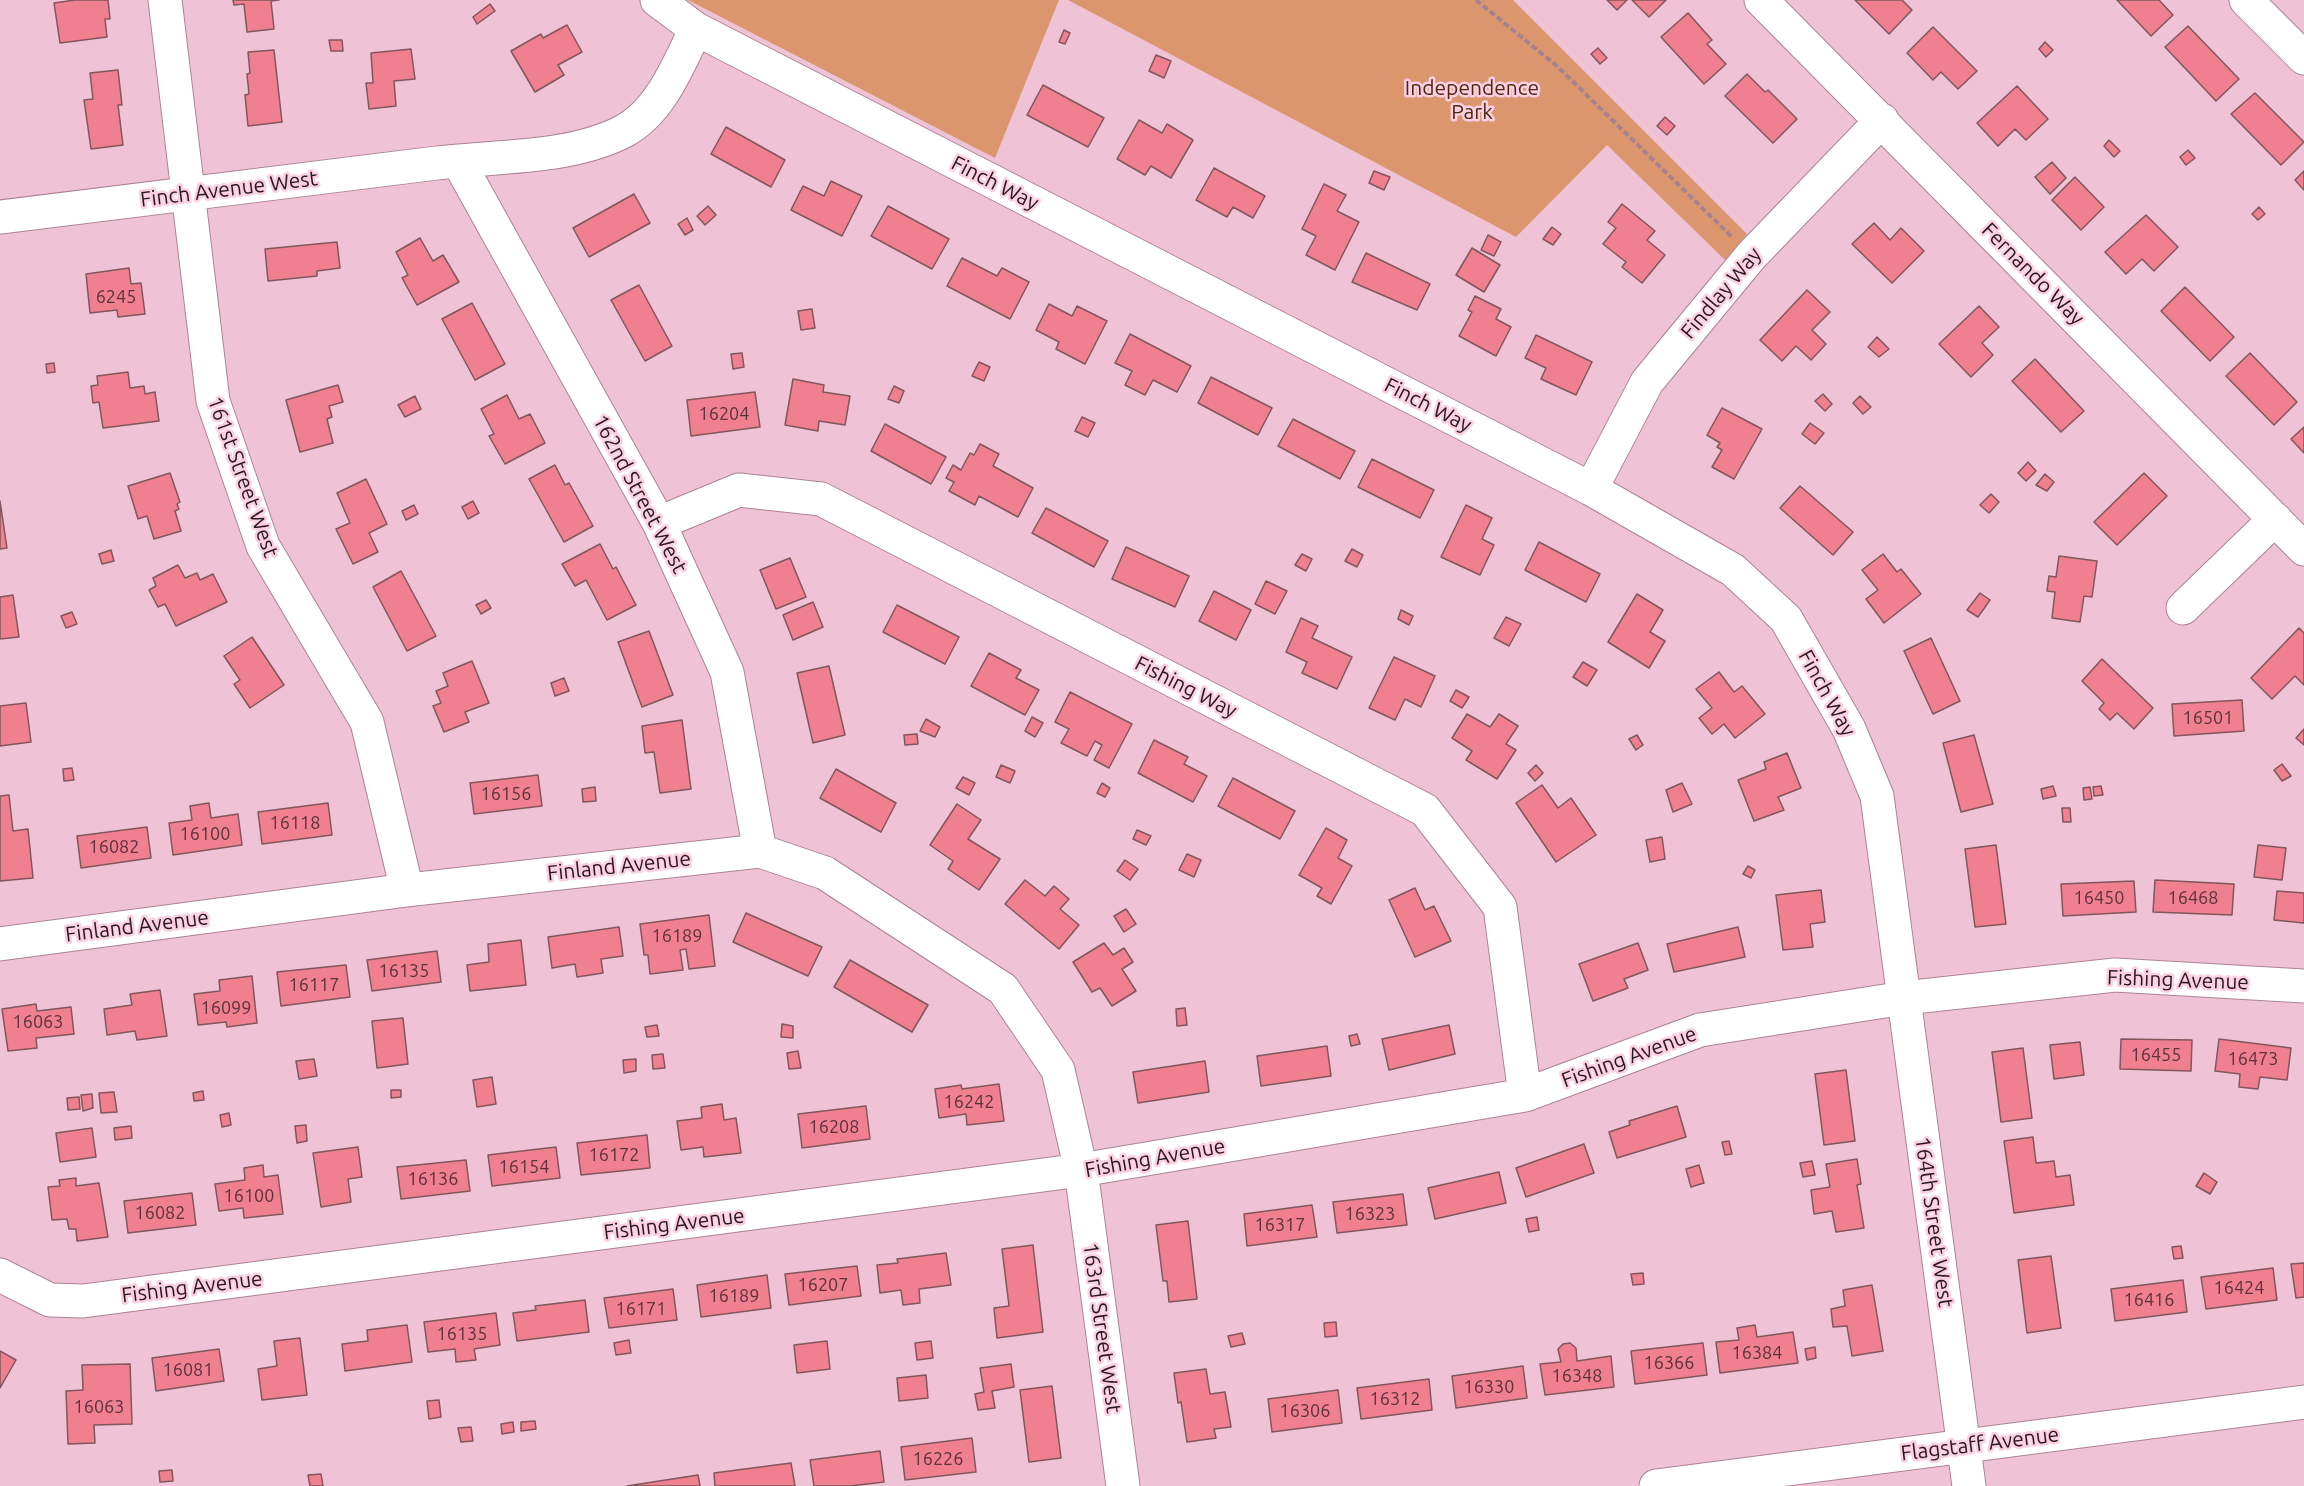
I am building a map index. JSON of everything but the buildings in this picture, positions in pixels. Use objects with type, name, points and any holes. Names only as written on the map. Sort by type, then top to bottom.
[{"type":"street","name":"161st Street West","points":[[165,0],[213,401],[263,546],[367,722],[407,890]]},
{"type":"street","points":[[657,0],[696,29]]},
{"type":"street","name":"Fernando Way","points":[[1761,0],[2304,549]]},
{"type":"street","points":[[2246,0],[2304,58]]},
{"type":"street","name":"Finch Avenue West","points":[[0,217],[458,160],[571,150],[600,142],[627,130],[647,112],[666,88],[696,29]]},
{"type":"street","name":"Finch Way","points":[[696,29],[1591,489],[1733,570],[1786,619],[1849,729],[1877,796],[1904,998]]},
{"type":"street","name":"Findlay Way","points":[[1591,489],[1647,382],[1751,256],[1881,120]]},
{"type":"street","name":"162nd Street West","points":[[458,160],[659,523],[727,672],[760,851]]},
{"type":"street","name":"Fishing Way","points":[[659,523],[740,490],[821,499],[1425,810],[1500,907],[1525,1095]]},
{"type":"street","points":[[2183,608],[2274,519]]},
{"type":"street","name":"Finland Avenue","points":[[0,944],[407,890],[760,851],[825,873],[1003,989],[1058,1070],[1081,1170]]},
{"type":"street","name":"Fishing Avenue","points":[[0,1276],[50,1300],[83,1301],[1081,1170],[1525,1095],[1700,1030],[1904,998],[2115,975],[2304,986]]},
{"type":"street","name":"164th Street West","points":[[1904,998],[1969,1486]]},
{"type":"street","name":"163rd Street West","points":[[1081,1170],[1123,1486]]},
{"type":"street","name":"Flagstaff Avenue","points":[[1656,1486],[2304,1402]]},
{"type":"path","points":[[1476,0],[1557,66],[1751,256]]},
{"type":"green space","points":[[688,0],[1059,0],[995,158]]},
{"type":"green space","name":"Independence Park","points":[[1068,0],[1513,0],[1747,234],[1725,260],[1607,145],[1516,237]]}]
